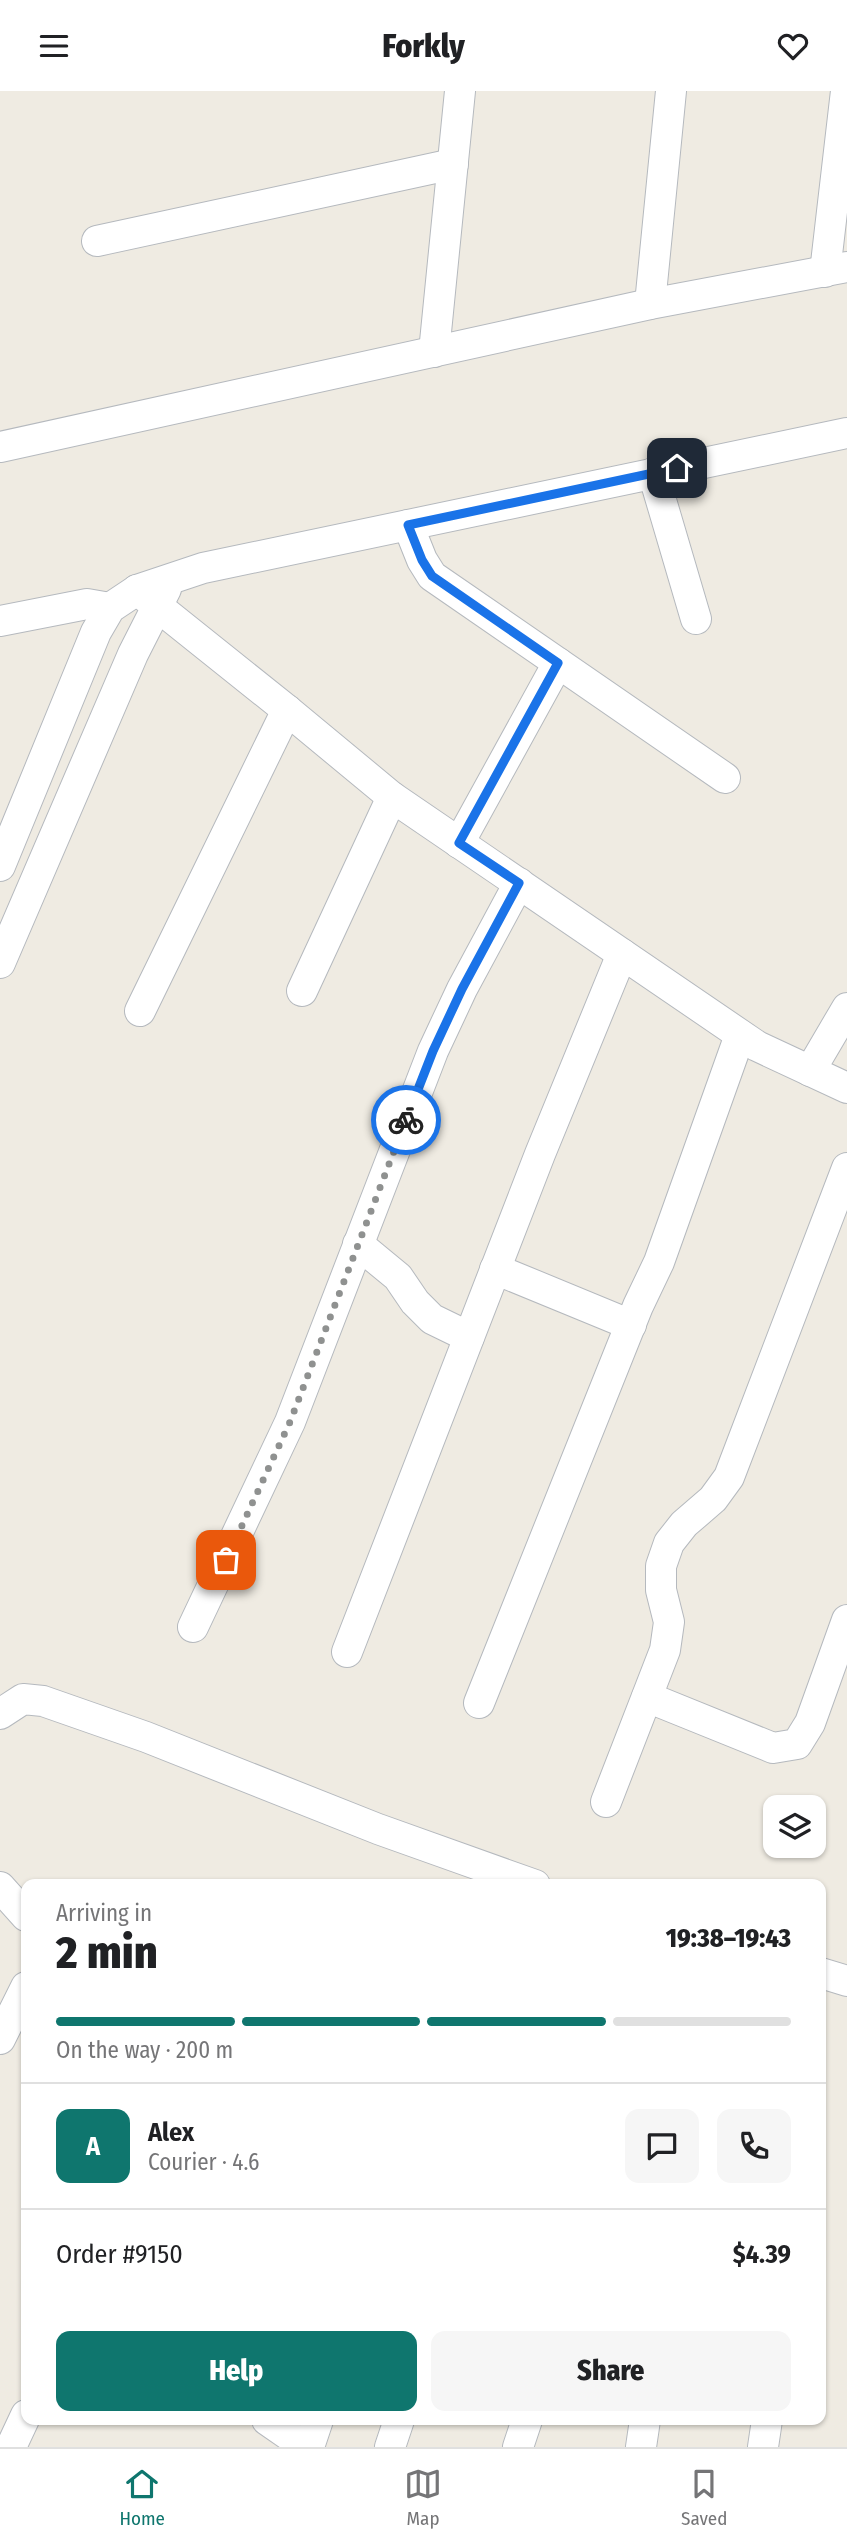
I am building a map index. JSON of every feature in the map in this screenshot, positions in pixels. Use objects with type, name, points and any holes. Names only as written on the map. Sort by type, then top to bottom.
[{"type":"street","points":[[434,352],[460,91]]},
{"type":"street","points":[[650,304],[671,91]]},
{"type":"street","points":[[0,447],[650,304],[836,269],[845,91]]},
{"type":"street","points":[[97,241],[453,164]]},
{"type":"street","points":[[0,621],[87,604],[110,608],[147,598],[171,577],[203,568],[847,433]]},
{"type":"street","points":[[653,473],[696,619]]},
{"type":"street","points":[[408,525],[422,560],[432,576],[725,778]]},
{"type":"street","points":[[147,598],[392,797],[757,1046],[847,1088]]},
{"type":"street","points":[[0,963],[128,667],[147,598]]},
{"type":"street","points":[[0,866],[96,632],[110,608]]},
{"type":"street","points":[[459,843],[558,663]]},
{"type":"street","points":[[141,1011],[287,710]]},
{"type":"street","points":[[302,991],[392,797]]},
{"type":"street","points":[[193,1627],[290,1422],[433,1051],[462,989],[519,883]]},
{"type":"street","points":[[347,1653],[495,1269],[622,954]]},
{"type":"street","points":[[810,1071],[847,1008]]},
{"type":"street","points":[[479,1703],[631,1325],[659,1262],[740,1035]]},
{"type":"street","points":[[606,1803],[665,1650],[669,1622],[661,1590],[662,1566],[669,1543],[684,1524],[713,1499],[729,1477],[847,1168]]},
{"type":"street","points":[[358,1244],[398,1277],[415,1302],[432,1319],[469,1338]]},
{"type":"street","points":[[495,1269],[631,1325]]},
{"type":"street","points":[[647,1697],[772,1748],[797,1744],[810,1723],[847,1620]]},
{"type":"street","points":[[0,1714],[23,1699],[43,1702],[146,1737],[378,1829],[518,1879]]},
{"type":"street","points":[[0,1888],[21,1911]]},
{"type":"street","points":[[826,1975],[847,1981]]},
{"type":"street","points":[[0,2039],[21,1997]]},
{"type":"street","points":[[11,2447],[21,2425]]},
{"type":"street","points":[[274,2425],[307,2447],[316,2425]]},
{"type":"street","points":[[390,2447],[398,2425]]},
{"type":"street","points":[[518,2447],[525,2425]]},
{"type":"street","points":[[641,2447],[644,2425]]},
{"type":"street","points":[[763,2447],[766,2425]]},
{"type":"way so far","points":[[226,1560],[290,1422],[406,1120]]},
{"type":"route","points":[[406,1120],[433,1051],[462,989],[519,883],[459,843],[558,663],[432,576],[422,560],[408,525],[677,468]]}]
